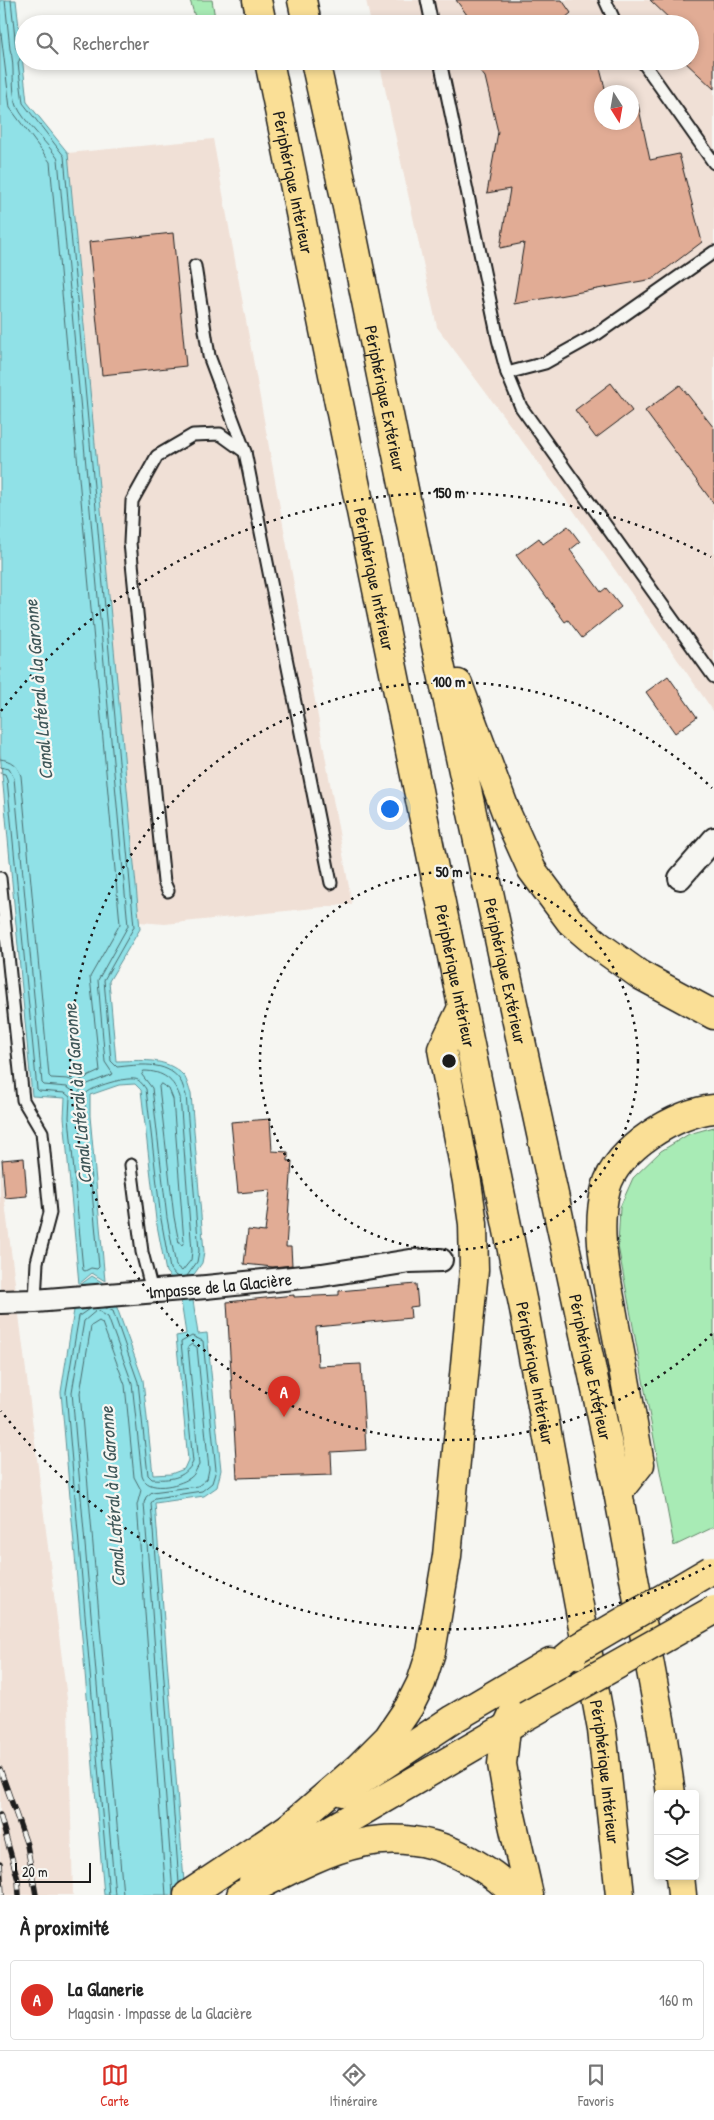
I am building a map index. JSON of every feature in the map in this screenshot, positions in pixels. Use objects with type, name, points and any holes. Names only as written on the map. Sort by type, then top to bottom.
[{"type":"main road","points":[[257,0],[260,15]]},
{"type":"main road","points":[[302,0],[305,15]]},
{"type":"main road","name":"Périphérique Intérieur","points":[[272,70],[524,1309],[602,1730],[620,1895]]},
{"type":"main road","name":"Périphérique Extérieur","points":[[317,70],[347,206],[429,613],[618,1492],[661,1725],[670,1790]]},
{"type":"main road","points":[[429,613],[490,765],[506,812],[532,870],[570,921],[598,945],[640,975],[714,1015]]},
{"type":"main road","points":[[225,1885],[359,1767],[388,1738],[408,1708],[421,1683],[431,1652],[447,1556],[474,1270],[473,1224],[467,1182],[442,1049],[462,1008]]},
{"type":"main road","points":[[618,1492],[640,1464],[604,1264],[601,1219],[606,1186],[621,1160],[644,1138],[670,1123],[714,1109]]},
{"type":"main road","points":[[286,1830],[453,1719],[518,1704],[578,1648],[713,1569]]},
{"type":"main road","points":[[188,1895],[225,1885],[287,1855],[518,1704],[714,1610]]},
{"type":"main road","points":[[518,1704],[502,1764],[510,1811],[529,1895]]},
{"type":"main road","points":[[241,1895],[326,1853],[385,1838],[420,1842],[454,1852],[485,1869],[514,1895]]},
{"type":"main road","points":[[680,1880],[682,1895]]},
{"type":"street","points":[[680,878],[712,846]]},
{"type":"street","name":"Impasse de la Glacière","points":[[0,1302],[35,1301],[206,1287],[322,1275],[410,1261],[441,1260]]},
{"type":"lane","points":[[427,0],[430,15]]},
{"type":"lane","points":[[605,0],[612,15]]},
{"type":"lane","points":[[442,70],[498,339],[507,373],[521,407],[714,677]]},
{"type":"lane","points":[[648,70],[714,163]]},
{"type":"lane","points":[[507,373],[545,363],[597,334],[714,252]]},
{"type":"lane","points":[[195,266],[209,356],[246,452],[330,883]]},
{"type":"lane","points":[[168,892],[164,882],[130,543],[132,500],[157,456],[193,435],[220,434],[246,452]]},
{"type":"lane","points":[[0,878],[23,1100],[42,1132],[50,1213],[37,1262],[35,1301]]},
{"type":"lane","points":[[131,1164],[142,1252],[152,1291]]},
{"type":"shaded area","points":[[366,0],[714,0],[714,712],[569,504],[437,327],[381,70],[699,70],[699,15],[369,15]]},
{"type":"shaded area","points":[[213,139],[352,904],[165,924],[139,922],[68,153]]},
{"type":"shaded area","points":[[0,1163],[68,1707],[73,1895],[0,1895]]},
{"type":"green space","points":[[190,0],[212,0],[214,15],[194,15]]},
{"type":"green space","points":[[714,1127],[714,1527],[674,1546],[618,1246],[620,1207],[633,1178],[661,1151],[689,1134]]},
{"type":"water","name":"Canal Latéral à la Garonne","points":[[0,0],[16,0],[18,15],[15,15],[15,70],[24,70],[27,102],[68,153],[140,929],[109,981],[116,1061],[143,1060],[169,1065],[184,1076],[191,1094],[204,1252],[202,1263],[190,1280],[198,1334],[207,1333],[221,1470],[217,1487],[204,1496],[155,1503],[185,1895],[104,1895],[61,1392],[74,1310],[85,1307],[80,1285],[92,1276],[105,1284],[116,1305],[143,1380],[153,1475],[171,1474],[184,1469],[188,1460],[176,1336],[186,1334],[178,1282],[174,1281],[166,1272],[156,1220],[141,1090],[135,1084],[119,1085],[90,1095],[90,1116],[105,1281],[92,1273],[79,1284],[64,1117],[65,1098],[32,1096],[0,753]]},
{"type":"building","points":[[456,0],[562,0],[571,13],[569,15],[467,15]]},
{"type":"building","points":[[650,0],[714,0],[714,89],[694,70],[699,70],[699,15],[666,15]]},
{"type":"building","points":[[479,70],[600,70],[604,85],[594,85],[594,130],[639,130],[639,109],[650,160],[679,154],[702,242],[653,279],[514,304],[524,243],[500,248],[510,189],[487,193],[498,132],[485,77]]},
{"type":"building","points":[[173,233],[186,366],[102,375],[89,242]]},
{"type":"building","points":[[611,383],[632,411],[596,438],[575,410]]},
{"type":"building","points":[[680,385],[714,428],[714,504],[645,411]]},
{"type":"building","points":[[568,526],[580,542],[570,550],[601,592],[606,588],[621,607],[582,638],[568,620],[565,622],[516,555],[539,538],[543,544]]},
{"type":"building","points":[[668,676],[697,717],[675,733],[646,692]]},
{"type":"building","points":[[270,1119],[272,1151],[288,1152],[288,1161],[292,1161],[286,1247],[291,1247],[292,1265],[273,1267],[244,1264],[248,1230],[265,1232],[270,1190],[238,1193],[231,1122]]},
{"type":"building","points":[[24,1158],[27,1196],[5,1198],[2,1160]]},
{"type":"building","points":[[416,1284],[418,1306],[410,1307],[411,1318],[316,1327],[318,1366],[361,1364],[366,1450],[331,1452],[332,1475],[237,1478],[227,1302],[294,1295],[294,1297],[339,1295],[339,1291]]},
{"type":"railway","points":[[0,1769],[27,1845],[36,1895]]},
{"type":"railway","points":[[0,1815],[18,1880],[19,1895]]},
{"type":"railway","points":[[0,1863],[2,1895]]},
{"type":"place","name":"La Glanerie","points":[[284,1417]]}]
